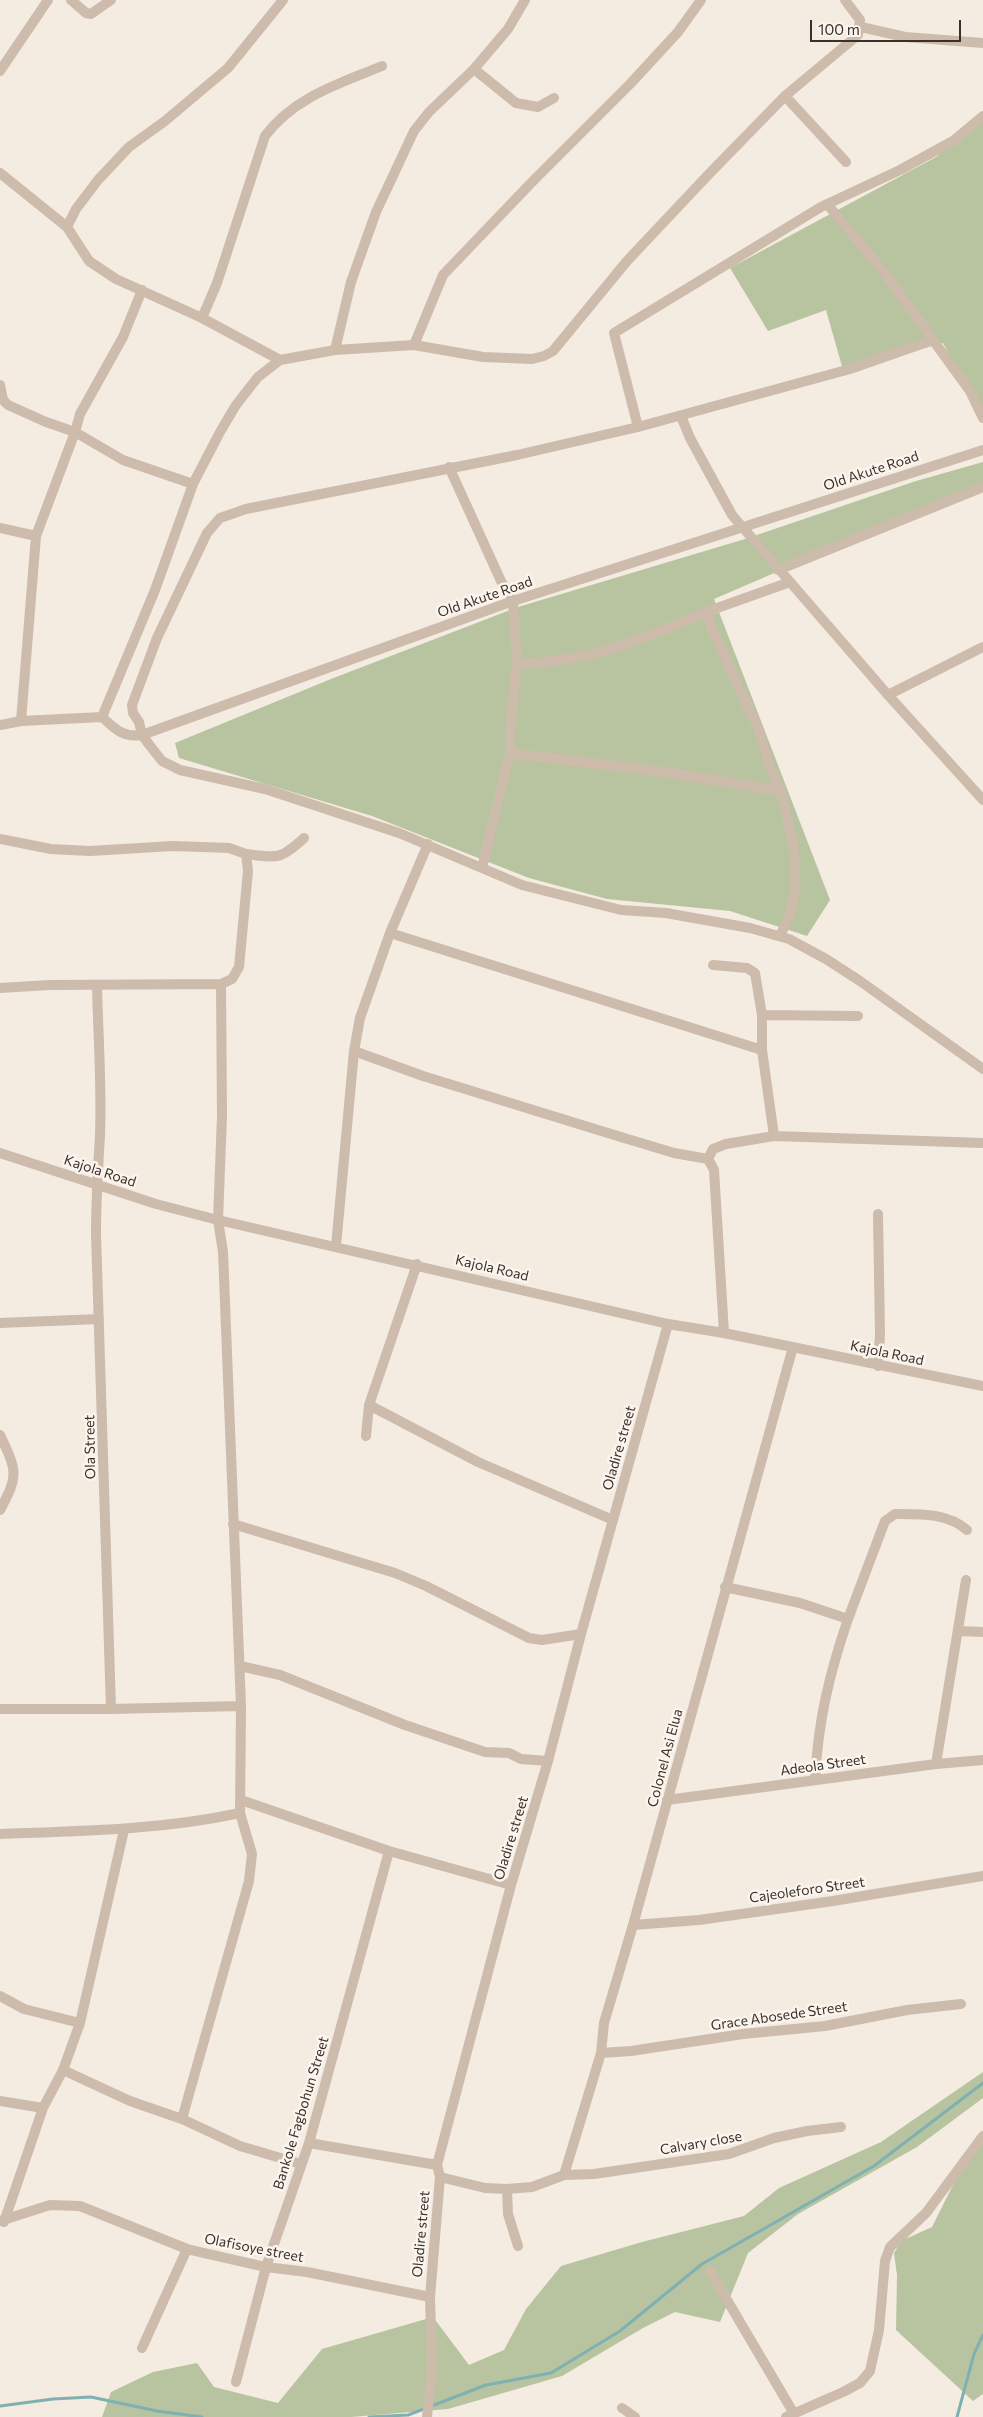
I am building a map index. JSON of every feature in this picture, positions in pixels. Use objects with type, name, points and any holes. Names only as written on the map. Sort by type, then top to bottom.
[{"type":"street","points":[[0,71],[48,0]]},
{"type":"street","points":[[71,0],[86,13],[91,14],[110,0]]},
{"type":"street","points":[[66,228],[76,209],[93,187],[129,147],[166,121],[228,68],[283,0]]},
{"type":"street","points":[[335,350],[351,282],[376,212],[414,131],[429,112],[474,69],[508,29],[525,0]]},
{"type":"street","points":[[414,345],[444,275],[532,182],[631,83],[678,32],[701,0]]},
{"type":"street","points":[[0,725],[102,717],[155,590],[193,484],[236,404],[258,377],[280,360],[335,350],[414,345],[482,357],[532,360],[553,351],[627,261],[785,96],[858,35],[861,27],[860,20],[845,0]]},
{"type":"street","points":[[861,27],[904,37],[983,43]]},
{"type":"street","points":[[202,318],[217,283],[265,136],[275,123],[291,108],[312,95],[382,66]]},
{"type":"street","points":[[474,69],[503,95],[516,103],[538,107],[554,98]]},
{"type":"street","points":[[785,96],[846,162]]},
{"type":"street","points":[[638,427],[614,333],[745,251],[827,204],[900,170],[953,141],[983,116]]},
{"type":"street","points":[[0,173],[66,228],[89,261],[116,279],[202,318],[280,360]]},
{"type":"street","points":[[827,204],[884,272],[958,373],[983,418]]},
{"type":"street","points":[[21,722],[36,536],[80,414],[123,337],[142,290]]},
{"type":"street","points":[[933,340],[850,369],[638,427],[517,455],[322,495],[285,500],[246,509],[220,518],[207,533],[158,638],[132,705],[133,713],[139,722],[142,735],[162,761],[180,770],[265,789],[428,844],[522,885],[621,910],[666,913],[780,936],[826,959],[860,981],[983,1069]]},
{"type":"street","points":[[0,390],[8,404],[46,422],[75,432],[123,460],[193,484]]},
{"type":"street","points":[[681,416],[690,438],[725,503],[743,527],[778,570],[888,695],[981,795]]},
{"type":"street","name":"Old Akute Road","points":[[102,717],[121,734],[142,735],[513,601],[983,450]]},
{"type":"street","points":[[449,468],[501,581],[513,601],[517,662],[510,728],[510,754],[482,868]]},
{"type":"street","points":[[778,570],[983,487]]},
{"type":"street","points":[[0,528],[36,536]]},
{"type":"street","points":[[517,662],[584,656],[636,641],[706,612],[790,582]]},
{"type":"street","points":[[706,612],[760,733],[768,762],[781,790],[793,842],[796,885],[790,915],[780,936]]},
{"type":"street","points":[[888,695],[983,647]]},
{"type":"street","points":[[510,754],[665,772],[781,790]]},
{"type":"street","points":[[0,839],[51,849],[90,851],[174,846],[229,848],[246,854],[276,858],[289,852],[304,838]]},
{"type":"street","points":[[336,1246],[354,1051],[360,1018],[390,933],[428,844]]},
{"type":"street","points":[[0,988],[49,985],[221,984],[232,979],[239,967],[248,871],[246,854]]},
{"type":"street","points":[[390,933],[762,1050]]},
{"type":"street","points":[[714,965],[747,968],[754,973],[762,1014],[762,1050],[774,1136]]},
{"type":"street","points":[[182,2119],[249,1881],[252,1854],[240,1813],[240,1666],[223,1252],[218,1220],[222,1116],[221,984]]},
{"type":"street","name":"Ola Street","points":[[97,986],[100,1136],[96,1183],[111,1710]]},
{"type":"street","points":[[762,1014],[858,1016]]},
{"type":"street","points":[[354,1051],[423,1076],[611,1134],[674,1152],[708,1159],[714,1170],[724,1333]]},
{"type":"street","points":[[708,1159],[713,1149],[726,1144],[774,1136],[983,1143]]},
{"type":"street","name":"Kajola Road","points":[[0,1153],[156,1204],[218,1220],[417,1264],[668,1324],[724,1333],[983,1386]]},
{"type":"street","points":[[878,1214],[880,1334],[878,1366]]},
{"type":"street","points":[[366,1436],[369,1404],[417,1264]]},
{"type":"street","points":[[0,1323],[99,1320]]},
{"type":"street","name":"Oladire street","points":[[427,2417],[432,2368],[430,2297],[440,2177],[437,2165],[511,1885],[548,1761],[581,1634],[668,1324]]},
{"type":"street","name":"Colonel Asi Elua","points":[[564,2175],[601,2053],[604,2023],[633,1925],[725,1587],[793,1347]]},
{"type":"street","points":[[369,1404],[478,1462],[613,1520]]},
{"type":"street","points":[[0,1435],[15,1474],[14,1484],[0,1510]]},
{"type":"street","points":[[815,1780],[817,1736],[829,1675],[885,1521],[895,1514],[940,1516],[956,1521],[968,1530]]},
{"type":"street","points":[[233,1524],[395,1573],[426,1586],[529,1638],[542,1640],[581,1634]]},
{"type":"street","points":[[936,1764],[966,1580]]},
{"type":"street","points":[[725,1587],[800,1603],[848,1619]]},
{"type":"street","points":[[958,1631],[983,1632]]},
{"type":"street","points":[[240,1666],[280,1675],[405,1725],[485,1752],[509,1753],[521,1758],[548,1761]]},
{"type":"street","points":[[0,1709],[111,1710],[241,1706]]},
{"type":"street","name":"Adeola Street","points":[[667,1800],[936,1764],[983,1760]]},
{"type":"street","points":[[240,1800],[389,1851],[511,1885]]},
{"type":"street","points":[[0,1834],[124,1830],[212,1819],[240,1813]]},
{"type":"street","points":[[2,2222],[43,2108],[63,2070],[80,2023],[124,1830]]},
{"type":"street","name":"Bankole Fagbohun Street","points":[[236,2382],[266,2267],[309,2143],[389,1851]]},
{"type":"street","name":"Cajeoleforo Street","points":[[633,1925],[700,1920],[833,1901],[983,1876]]},
{"type":"street","points":[[0,1996],[24,2009],[80,2023]]},
{"type":"street","name":"Grace Abosede Street","points":[[601,2053],[631,2051],[743,2034],[825,2026],[907,2010],[961,2004]]},
{"type":"street","points":[[63,2070],[130,2101],[182,2119],[240,2146],[301,2164]]},
{"type":"street","points":[[0,2101],[43,2108]]},
{"type":"street","name":"Calvary close","points":[[564,2175],[594,2174],[729,2154],[774,2138],[807,2131],[841,2127]]},
{"type":"street","points":[[710,2271],[789,2415],[844,2392],[860,2383],[870,2370],[879,2330],[885,2261],[890,2247],[926,2213],[983,2136]]},
{"type":"street","points":[[309,2143],[437,2165]]},
{"type":"street","points":[[440,2177],[471,2186],[506,2190],[532,2187],[564,2175]]},
{"type":"street","points":[[506,2190],[508,2214],[518,2246]]},
{"type":"street","name":"Olafisoye street","points":[[2,2222],[50,2205],[80,2206],[188,2249],[266,2267],[307,2272],[430,2297]]},
{"type":"street","points":[[142,2348],[188,2249]]},
{"type":"street","points":[[622,2408],[635,2417]]},
{"type":"green space","points":[[983,117],[983,419],[943,343],[843,370],[826,310],[768,331],[730,268],[936,157]]},
{"type":"green space","points":[[983,462],[983,483],[714,599],[830,900],[807,936],[730,911],[607,899],[529,878],[372,816],[179,758],[175,743],[331,679],[518,607],[745,539],[916,481]]},
{"type":"green space","points":[[983,2072],[983,2098],[917,2147],[798,2214],[748,2253],[720,2322],[675,2312],[643,2328],[562,2376],[448,2409],[351,2417],[102,2417],[111,2392],[153,2372],[197,2363],[214,2387],[278,2403],[322,2349],[433,2317],[469,2365],[504,2350],[526,2309],[561,2266],[642,2242],[744,2216],[779,2188],[881,2142]]},
{"type":"green space","points":[[983,2138],[983,2394],[973,2401],[896,2330],[897,2275],[894,2253],[901,2241],[932,2227],[958,2175]]},
{"type":"waterway","points":[[369,2417],[408,2415],[486,2385],[551,2373],[620,2331],[702,2264],[874,2166],[983,2083]]},
{"type":"waterway","points":[[957,2417],[974,2354],[983,2335]]},
{"type":"waterway","points":[[0,2406],[53,2399],[91,2397],[157,2411],[202,2417]]}]
